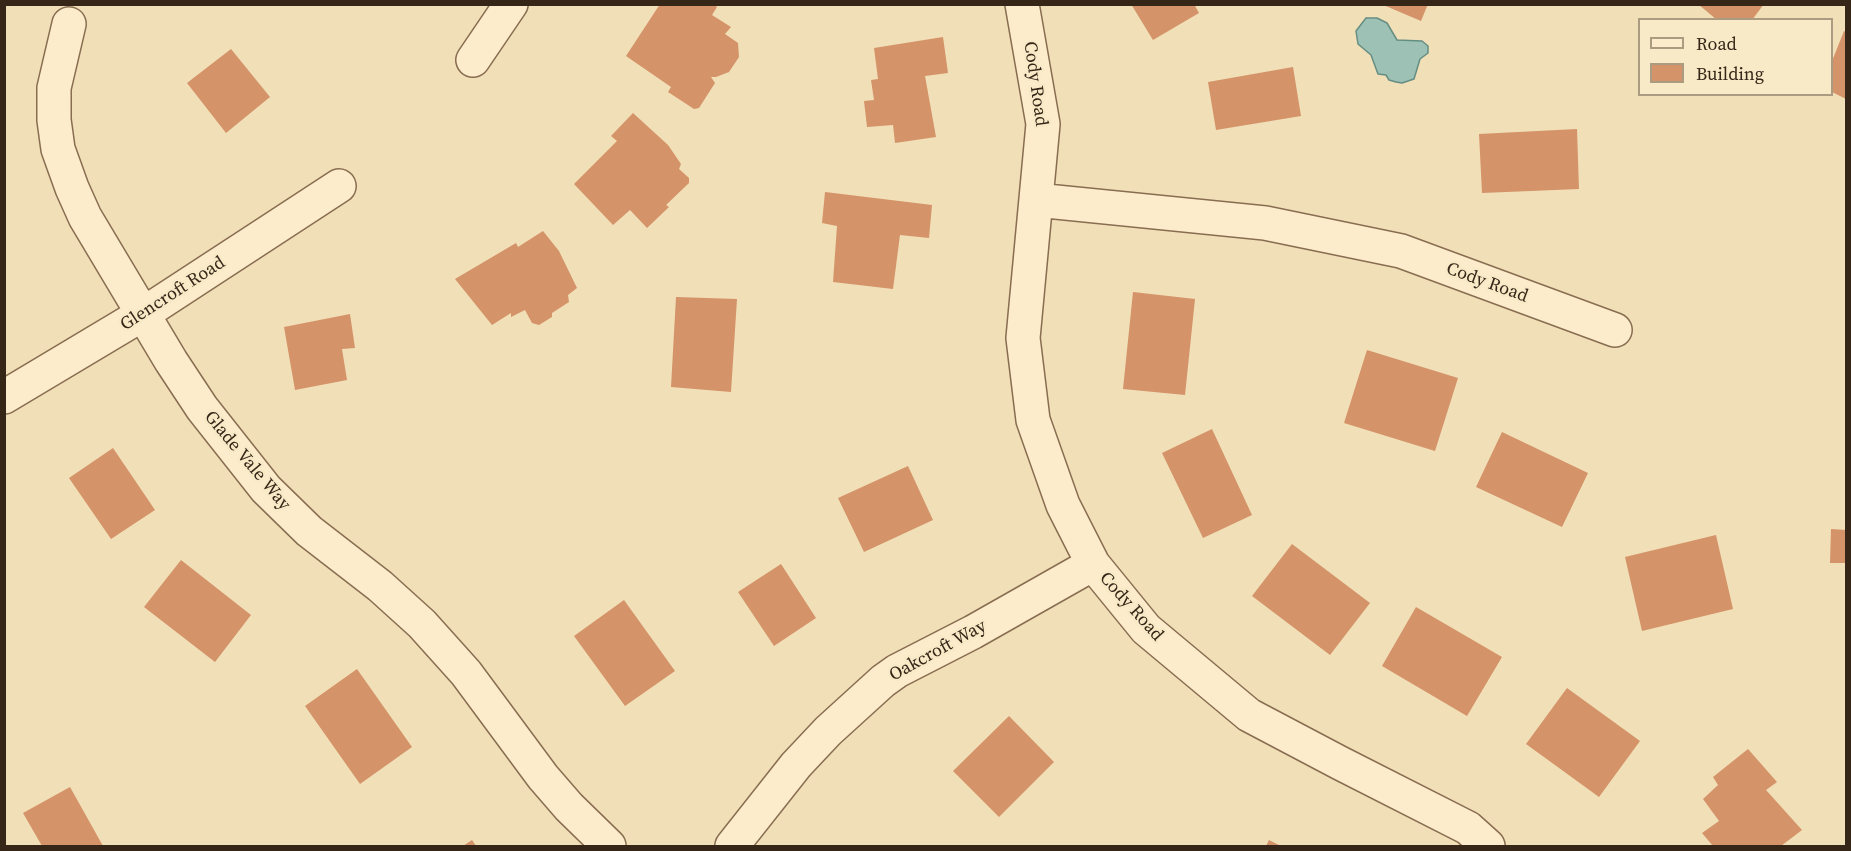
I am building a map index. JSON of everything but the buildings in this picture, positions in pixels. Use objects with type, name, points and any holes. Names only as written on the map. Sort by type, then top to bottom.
[{"type":"street","points":[[473,60],[511,4]]},
{"type":"street","name":"Cody Road","points":[[1022,4],[1043,124],[1023,338],[1033,420],[1063,504],[1093,564],[1146,629],[1249,715],[1468,828],[1488,846]]},
{"type":"street","name":"Glade Vale Way","points":[[69,24],[54,88],[54,120],[58,149],[85,217],[142,314],[202,408],[266,489],[309,531],[380,586],[422,624],[466,673],[550,785],[609,846]]},
{"type":"street","name":"Glencroft Road","points":[[4,397],[142,314],[339,186]]},
{"type":"street","name":"Cody Road","points":[[1036,200],[1265,223],[1401,251],[1615,330]]},
{"type":"street","name":"Oakcroft Way","points":[[732,846],[796,765],[828,731],[883,681],[897,671],[973,632],[1093,564]]},
{"type":"water","points":[[1366,18],[1377,18],[1387,23],[1397,40],[1422,41],[1428,46],[1428,53],[1420,59],[1414,79],[1402,83],[1389,80],[1386,75],[1378,74],[1371,55],[1358,44],[1356,31]]}]
